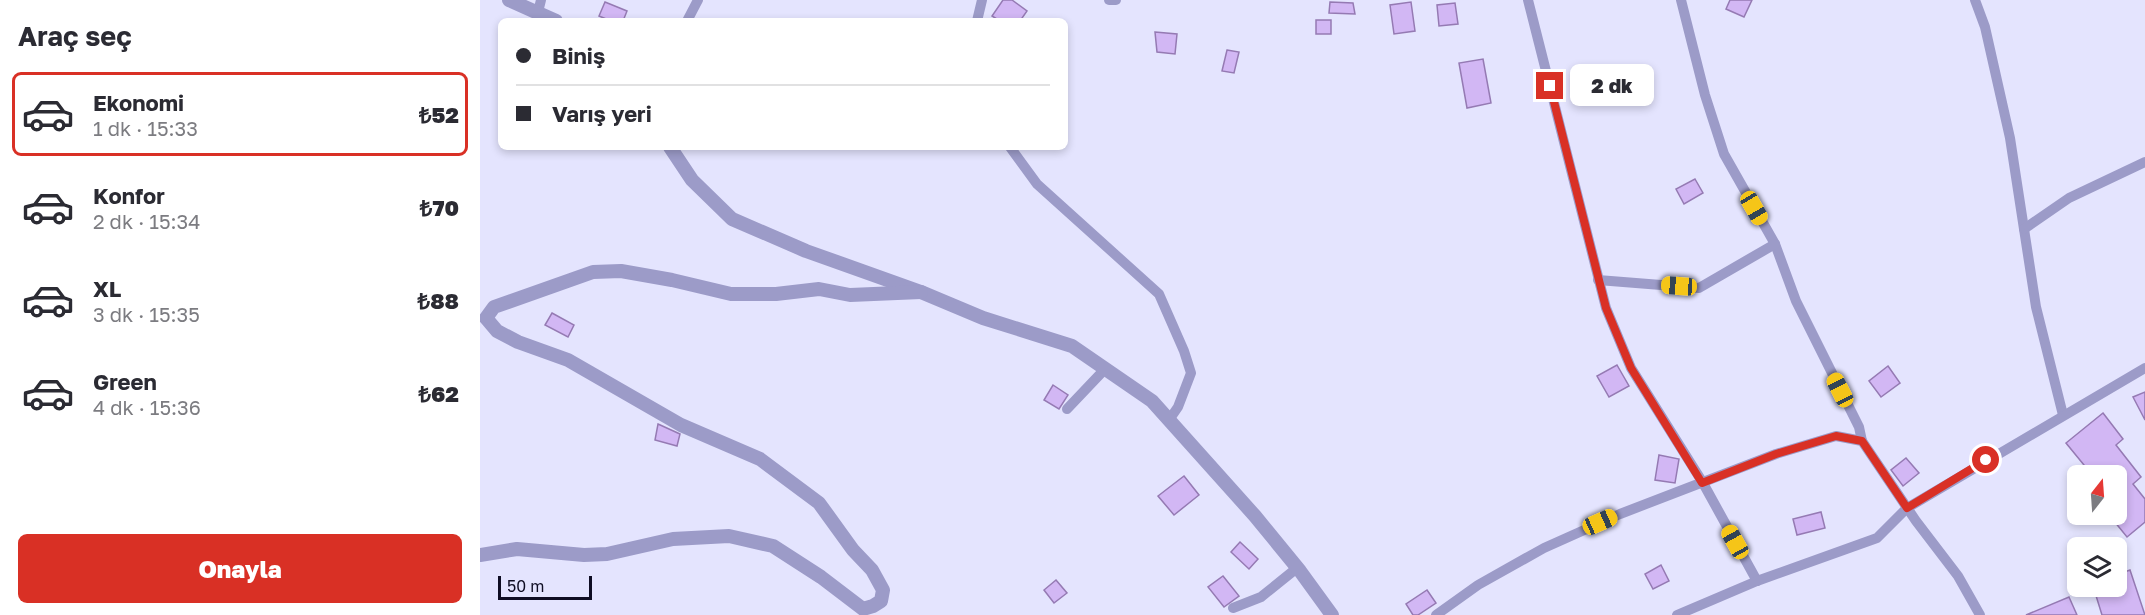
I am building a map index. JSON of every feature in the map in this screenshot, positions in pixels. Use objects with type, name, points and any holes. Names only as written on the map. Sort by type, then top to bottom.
[{"type":"street","points":[[509,0],[540,6],[553,18]]},
{"type":"street","points":[[689,18],[698,0]]},
{"type":"street","points":[[978,18],[982,0]]},
{"type":"street","points":[[1109,0],[1116,0]]},
{"type":"street","points":[[1528,0],[1606,308],[1631,368],[1702,483],[1757,581]]},
{"type":"street","points":[[1681,0],[1705,95],[1724,154],[1775,243],[1796,301],[1859,427],[1862,441],[1907,508],[1958,576],[1980,615]]},
{"type":"street","points":[[1975,0],[1985,27],[2010,138],[2036,308],[2063,415]]},
{"type":"street","points":[[672,150],[692,180],[732,219],[806,251],[921,291],[983,318],[1072,346],[1152,401],[1255,516],[1332,615]]},
{"type":"street","points":[[1012,150],[1037,184],[1159,294],[1185,351],[1191,373],[1178,407],[1169,420]]},
{"type":"street","points":[[2024,229],[2069,198],[2145,162]]},
{"type":"street","points":[[1598,280],[1699,288],[1775,243]]},
{"type":"street","points":[[480,555],[517,549],[584,555],[607,554],[673,539],[729,536],[773,546],[821,577],[863,609],[873,606],[881,601],[883,590],[872,570],[853,549],[819,503],[760,459],[681,425],[568,360],[518,342],[497,331],[486,318],[494,307],[593,272],[621,271],[731,294],[776,294],[819,289],[850,295],[921,291]]},
{"type":"street","points":[[1677,615],[1757,581],[1877,538],[1907,508],[2145,368]]},
{"type":"street","points":[[1067,409],[1104,369]]},
{"type":"street","points":[[1436,615],[1478,585],[1544,548],[1620,514],[1776,454],[1836,436],[1862,441]]},
{"type":"street","points":[[1233,608],[1261,597],[1297,568]]},
{"type":"building","points":[[1003,0],[1012,0],[1027,11],[1022,18],[992,16]]},
{"type":"building","points":[[1730,0],[1752,0],[1744,17],[1726,9]]},
{"type":"building","points":[[605,2],[627,11],[624,18],[599,16]]},
{"type":"building","points":[[1330,2],[1353,3],[1355,14],[1329,13]]},
{"type":"building","points":[[1411,2],[1415,31],[1394,34],[1390,5]]},
{"type":"building","points":[[1455,3],[1458,24],[1439,26],[1437,5]]},
{"type":"building","points":[[1316,20],[1331,20],[1331,34],[1316,34]]},
{"type":"building","points":[[1155,32],[1177,34],[1175,54],[1157,52]]},
{"type":"building","points":[[1227,50],[1239,52],[1234,73],[1222,71]]},
{"type":"building","points":[[1483,59],[1491,103],[1467,108],[1459,63]]},
{"type":"building","points":[[1695,179],[1703,193],[1684,204],[1676,189]]},
{"type":"building","points":[[552,313],[574,325],[568,337],[545,325]]},
{"type":"building","points":[[1617,365],[1629,386],[1609,397],[1597,376]]},
{"type":"building","points":[[1888,366],[1900,383],[1881,397],[1869,381]]},
{"type":"building","points":[[1053,385],[1068,395],[1059,409],[1044,400]]},
{"type":"building","points":[[2145,392],[2145,420],[2133,397]]},
{"type":"building","points":[[2103,413],[2123,439],[2116,445],[2141,477],[2133,484],[2145,499],[2145,522],[2127,537],[2117,525],[2127,525],[2127,465],[2084,465],[2066,443]]},
{"type":"building","points":[[658,424],[680,434],[677,446],[655,440]]},
{"type":"building","points":[[1659,455],[1679,459],[1675,483],[1655,480]]},
{"type":"building","points":[[1906,458],[1919,473],[1903,486],[1891,470]]},
{"type":"building","points":[[1184,476],[1199,495],[1174,515],[1158,496]]},
{"type":"building","points":[[1821,512],[1825,528],[1797,535],[1793,519]]},
{"type":"building","points":[[1240,542],[1258,559],[1249,569],[1231,552]]},
{"type":"building","points":[[1661,565],[1669,581],[1653,589],[1645,574]]},
{"type":"building","points":[[2130,570],[2145,615],[2102,615],[2096,597],[2127,597],[2127,571]]},
{"type":"building","points":[[1223,576],[1239,596],[1224,607],[1208,587]]},
{"type":"building","points":[[1056,580],[1067,593],[1054,603],[1044,590]]},
{"type":"building","points":[[1427,590],[1436,603],[1418,615],[1413,615],[1406,604]]},
{"type":"building","points":[[2069,597],[2077,615],[2026,615]]},
{"type":"route","points":[[1550,86],[1606,308],[1631,368],[1702,483],[1776,454],[1836,436],[1862,441],[1907,508],[1986,460]]}]
